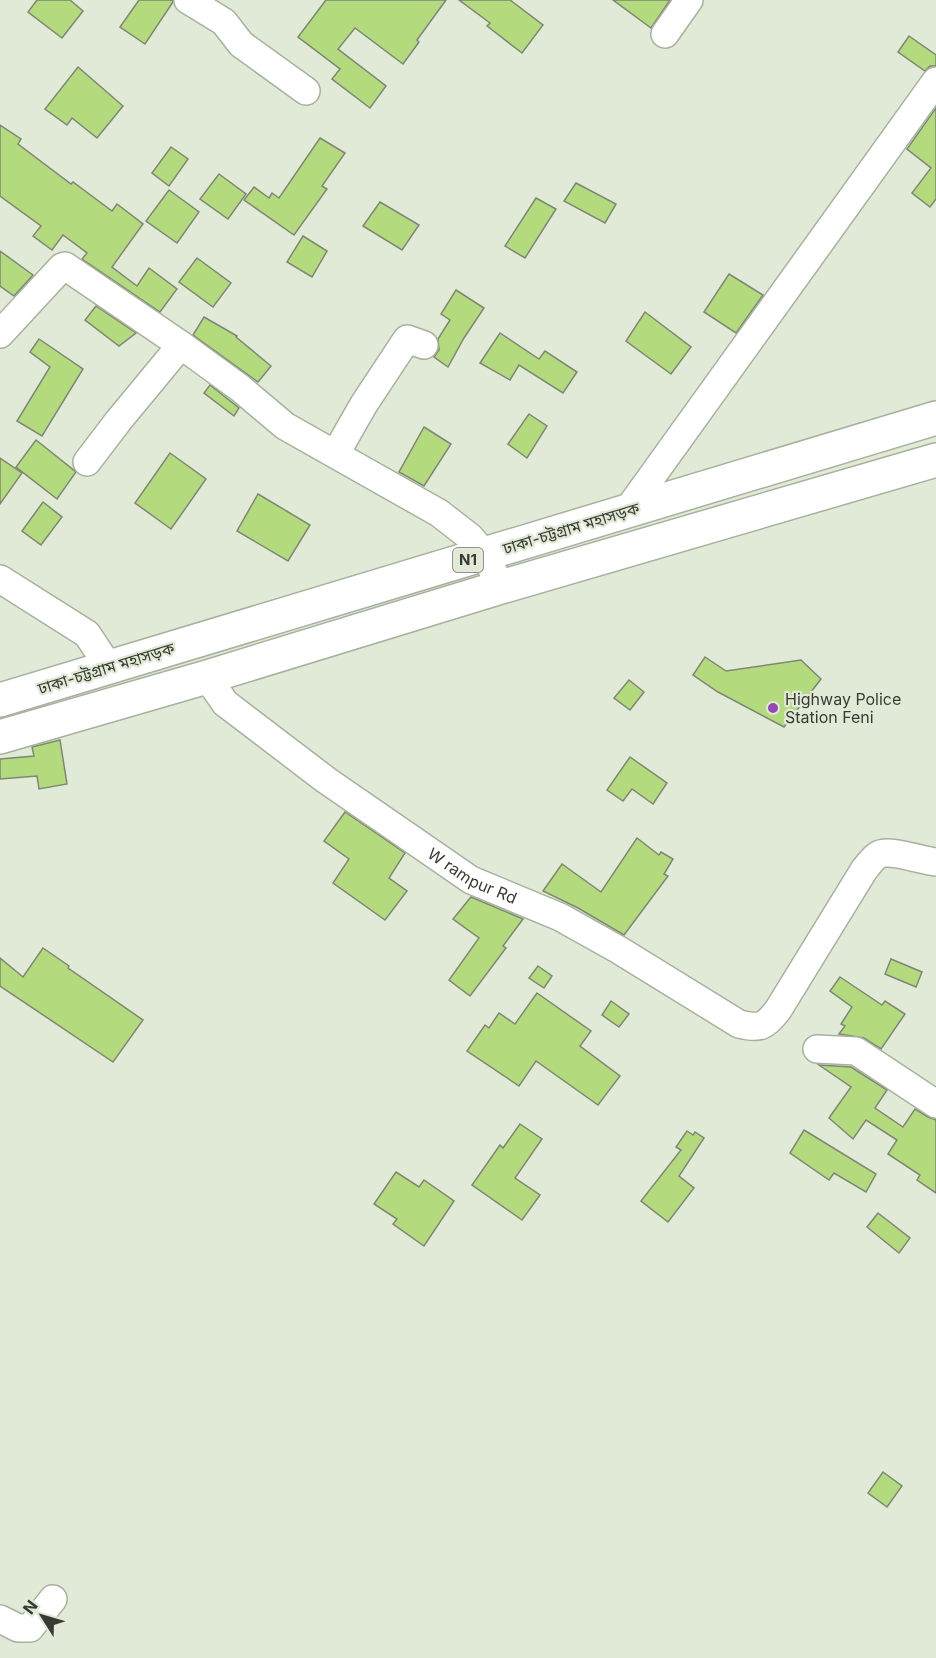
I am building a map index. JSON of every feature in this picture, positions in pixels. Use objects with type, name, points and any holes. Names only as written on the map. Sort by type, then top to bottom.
[{"type":"highway","name":"ঢাকা-চট্টগ্রাম মহাসড়ক","points":[[0,700],[936,418]]},
{"type":"highway","name":"N1","points":[[0,737],[936,459]]},
{"type":"street","points":[[188,0],[224,22],[241,44],[306,91]]},
{"type":"street","points":[[665,34],[689,0]]},
{"type":"street","points":[[627,511],[936,81]]},
{"type":"street","points":[[0,334],[65,266],[182,345],[240,388],[285,426],[439,513],[470,537],[484,555],[501,587]]},
{"type":"street","points":[[336,453],[364,404],[407,339],[424,345]]},
{"type":"street","points":[[87,462],[182,345]]},
{"type":"street","points":[[0,579],[87,634],[109,667]]},
{"type":"street","name":"W rampur Rd","points":[[207,677],[225,703],[326,780],[471,880],[560,917],[620,950],[739,1024],[753,1027],[767,1024],[778,1010],[864,870],[878,854],[890,852],[920,861],[936,862]]},
{"type":"street","points":[[817,1049],[856,1051],[936,1104]]},
{"type":"street","points":[[0,1619],[18,1628],[30,1628],[53,1599]]},
{"type":"building","points":[[37,0],[70,0],[83,11],[62,38],[28,12]]},
{"type":"building","points":[[139,0],[172,0],[173,2],[145,44],[120,27]]},
{"type":"building","points":[[326,0],[446,0],[403,64],[355,28],[338,49],[386,86],[370,108],[332,79],[340,69],[298,37]]},
{"type":"building","points":[[459,0],[510,0],[543,25],[522,53],[487,26],[490,23]]},
{"type":"building","points":[[613,0],[670,0],[651,28]]},
{"type":"building","points":[[909,36],[936,55],[936,66],[930,66],[925,71],[898,52]]},
{"type":"building","points":[[78,67],[123,106],[97,138],[72,118],[67,125],[45,109]]},
{"type":"building","points":[[936,108],[936,199],[930,207],[912,193],[931,168],[907,149]]},
{"type":"building","points":[[0,125],[21,139],[18,144],[71,184],[73,182],[112,211],[117,204],[143,224],[112,267],[137,286],[149,268],[177,289],[160,312],[82,259],[87,253],[63,235],[52,250],[33,236],[41,226],[0,196]]},
{"type":"building","points":[[320,138],[345,153],[322,186],[327,189],[294,235],[244,200],[254,187],[269,198],[272,193],[279,198]]},
{"type":"building","points":[[171,147],[188,159],[169,186],[152,173]]},
{"type":"building","points":[[219,174],[246,194],[228,219],[200,199]]},
{"type":"building","points":[[576,183],[616,204],[605,223],[564,201]]},
{"type":"building","points":[[169,190],[199,212],[177,243],[146,221]]},
{"type":"building","points":[[536,198],[556,209],[525,258],[505,246]]},
{"type":"building","points":[[380,202],[419,225],[402,250],[363,226]]},
{"type":"building","points":[[303,236],[327,251],[312,277],[287,262]]},
{"type":"building","points":[[0,251],[33,275],[14,296],[0,286]]},
{"type":"building","points":[[197,258],[231,283],[213,307],[179,282]]},
{"type":"building","points":[[729,274],[763,295],[736,333],[704,312]]},
{"type":"building","points":[[456,290],[484,308],[448,367],[434,357],[439,350],[438,339],[450,320],[441,314]]},
{"type":"building","points":[[96,306],[136,333],[119,346],[85,320]]},
{"type":"building","points":[[645,312],[691,347],[671,374],[626,341]]},
{"type":"building","points":[[204,317],[237,336],[271,366],[258,382],[193,335]]},
{"type":"building","points":[[500,333],[539,359],[545,351],[577,372],[563,393],[519,365],[510,380],[480,363]]},
{"type":"building","points":[[39,339],[83,369],[42,436],[17,421],[50,367],[30,352]]},
{"type":"building","points":[[210,385],[239,408],[234,416],[204,393]]},
{"type":"building","points":[[529,414],[547,426],[527,458],[508,444]]},
{"type":"building","points":[[424,427],[451,444],[424,486],[399,472]]},
{"type":"building","points":[[36,440],[76,472],[57,499],[16,467]]},
{"type":"building","points":[[170,453],[206,479],[171,529],[135,503]]},
{"type":"building","points":[[0,458],[22,473],[0,504]]},
{"type":"building","points":[[258,494],[310,525],[288,561],[237,531]]},
{"type":"building","points":[[43,502],[62,517],[41,545],[22,531]]},
{"type":"building","name":"Highway Police Station Feni","points":[[705,657],[726,671],[801,660],[821,679],[784,727],[718,692],[693,675]]},
{"type":"building","points":[[629,680],[644,692],[630,710],[614,698]]},
{"type":"building","points":[[60,740],[67,784],[39,789],[37,776],[0,779],[0,759],[34,756],[32,747]]},
{"type":"building","points":[[630,757],[667,783],[653,804],[632,789],[623,801],[607,790]]},
{"type":"building","points":[[345,812],[405,853],[389,878],[407,891],[385,920],[333,883],[349,859],[324,841]]},
{"type":"building","points":[[637,838],[659,855],[661,852],[673,859],[664,874],[668,876],[624,935],[543,891],[562,864],[601,892]]},
{"type":"building","points":[[471,897],[523,919],[503,946],[506,948],[470,996],[449,980],[479,938],[453,919]]},
{"type":"building","points":[[43,948],[143,1020],[113,1062],[0,986],[0,958],[23,977]]},
{"type":"building","points":[[891,959],[922,972],[916,987],[885,974]]},
{"type":"building","points":[[538,966],[552,976],[544,988],[529,978]]},
{"type":"building","points":[[840,977],[882,1005],[885,1001],[905,1014],[881,1049],[864,1038],[839,1034],[845,1026],[841,1024],[852,1007],[830,991]]},
{"type":"building","points":[[537,993],[591,1031],[580,1046],[620,1076],[598,1105],[536,1061],[519,1086],[467,1051],[485,1025],[489,1028],[499,1013],[515,1024]]},
{"type":"building","points":[[611,1001],[629,1014],[619,1027],[602,1015]]},
{"type":"building","points":[[819,1065],[851,1067],[887,1090],[875,1108],[903,1127],[915,1109],[936,1120],[936,1193],[917,1180],[920,1175],[888,1154],[897,1140],[866,1120],[853,1139],[829,1118],[851,1087]]},
{"type":"building","points":[[520,1124],[542,1139],[515,1178],[540,1195],[522,1220],[472,1185],[500,1145],[503,1148]]},
{"type":"building","points":[[804,1130],[876,1174],[866,1192],[834,1173],[829,1180],[790,1153]]},
{"type":"building","points":[[687,1131],[693,1135],[695,1132],[704,1138],[679,1176],[694,1188],[668,1222],[641,1201],[681,1150],[676,1147]]},
{"type":"building","points":[[396,1172],[419,1187],[424,1180],[454,1201],[424,1246],[393,1224],[397,1219],[374,1204]]},
{"type":"building","points":[[878,1213],[910,1238],[899,1253],[867,1227]]},
{"type":"building","points":[[883,1472],[902,1486],[887,1507],[868,1493]]},
{"type":"place","name":"Highway Police Station Feni","points":[[773,708]]}]
